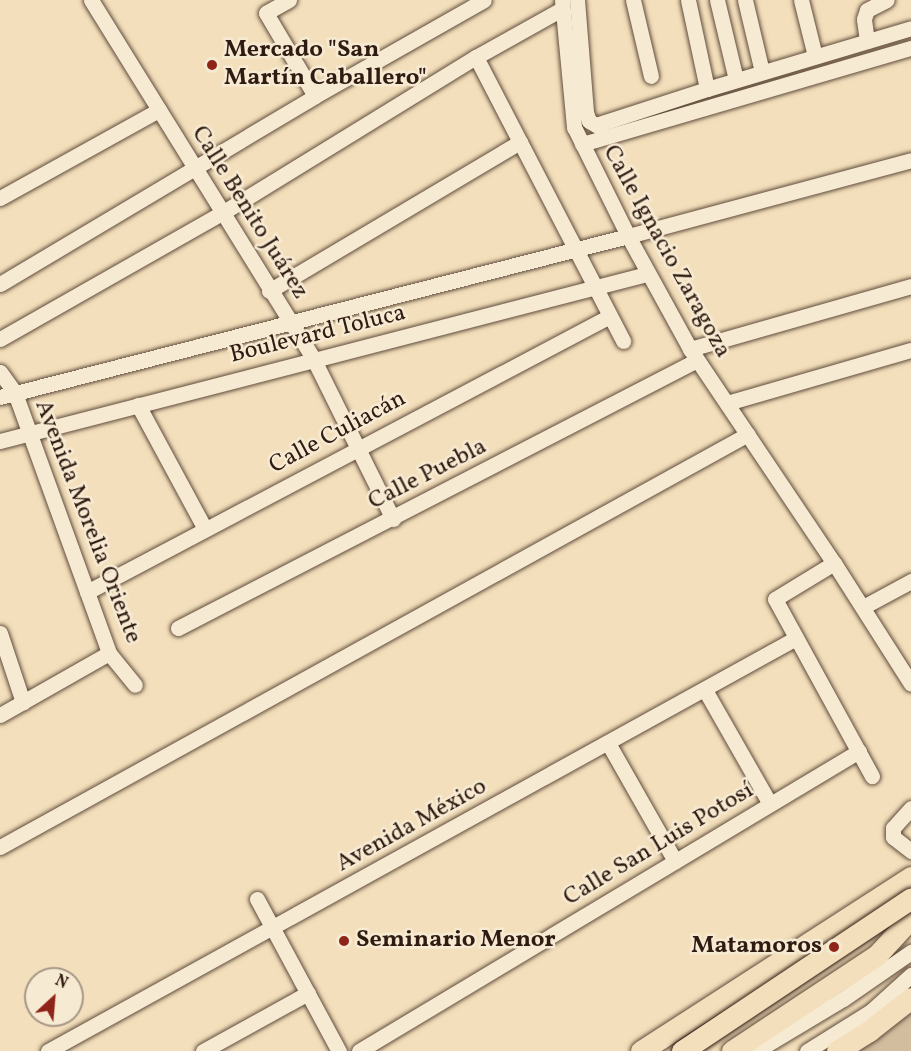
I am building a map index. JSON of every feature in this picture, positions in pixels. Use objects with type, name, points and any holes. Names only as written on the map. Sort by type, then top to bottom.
[{"type":"highway","points":[[641,1051],[911,877]]},
{"type":"highway","points":[[682,1051],[911,898]]},
{"type":"highway","points":[[732,1051],[877,955],[911,916]]},
{"type":"highway","points":[[837,1051],[869,1031],[911,998]]},
{"type":"street","name":"Calle Benito Juárez","points":[[90,0],[269,291],[291,321],[313,358],[393,519]]},
{"type":"street","points":[[289,0],[266,13],[315,96]]},
{"type":"street","points":[[0,284],[315,96],[484,0]]},
{"type":"street","points":[[577,0],[586,112],[589,121],[596,125],[735,80],[911,28]]},
{"type":"street","points":[[633,0],[651,76]]},
{"type":"street","points":[[688,0],[707,89]]},
{"type":"street","points":[[717,0],[735,80]]},
{"type":"street","points":[[745,0],[762,72]]},
{"type":"street","points":[[801,0],[815,56]]},
{"type":"street","points":[[867,41],[862,5],[886,0]]},
{"type":"street","points":[[0,339],[222,213],[562,5]]},
{"type":"street","name":"Calle Ignacio Zaragoza","points":[[562,5],[574,127],[647,274],[694,355],[834,563],[911,684]]},
{"type":"street","points":[[582,144],[911,48]]},
{"type":"street","points":[[476,57],[623,341]]},
{"type":"street","points":[[0,198],[159,110]]},
{"type":"street","points":[[269,291],[520,142]]},
{"type":"street","name":"Boulevard Toluca","points":[[8,395],[291,321],[628,237],[911,160]]},
{"type":"street","name":"Boulevard Toluca","points":[[0,441],[313,358],[647,274]]},
{"type":"street","name":"Calle Puebla","points":[[178,628],[393,519],[694,355],[911,286]]},
{"type":"street","name":"Calle Culiacán","points":[[87,591],[610,316]]},
{"type":"street","points":[[727,403],[911,350]]},
{"type":"street","name":"Avenida Morelia Oriente","points":[[0,372],[8,395],[30,433],[109,653],[135,685]]},
{"type":"street","points":[[138,405],[204,529]]},
{"type":"street","points":[[0,846],[748,434]]},
{"type":"street","points":[[834,563],[775,599],[872,776]]},
{"type":"street","points":[[863,607],[911,580]]},
{"type":"street","points":[[0,633],[23,702]]},
{"type":"street","name":"Avenida México","points":[[48,1051],[273,929],[796,638]]},
{"type":"street","points":[[0,715],[109,653]]},
{"type":"street","points":[[705,690],[770,804]]},
{"type":"street","points":[[608,743],[675,861]]},
{"type":"street","name":"Calle San Luis Potosí","points":[[359,1051],[859,751]]},
{"type":"street","points":[[911,808],[893,828],[894,837],[911,851]]},
{"type":"street","points":[[257,899],[339,1051]]},
{"type":"street","points":[[675,1051],[836,952],[898,918],[911,916]]},
{"type":"street","points":[[756,1051],[852,993],[911,952]]},
{"type":"street","points":[[807,1051],[871,1011],[911,975]]},
{"type":"street","points":[[203,1051],[308,993]]},
{"type":"shaded area","points":[[911,1013],[911,1051],[855,1051]]},
{"type":"place","name":"Mercado \"San Martín Caballero\"","points":[[212,65]]},
{"type":"place","name":"Seminario Menor","points":[[344,941]]},
{"type":"place","name":"Matamoros","points":[[834,947]]}]
